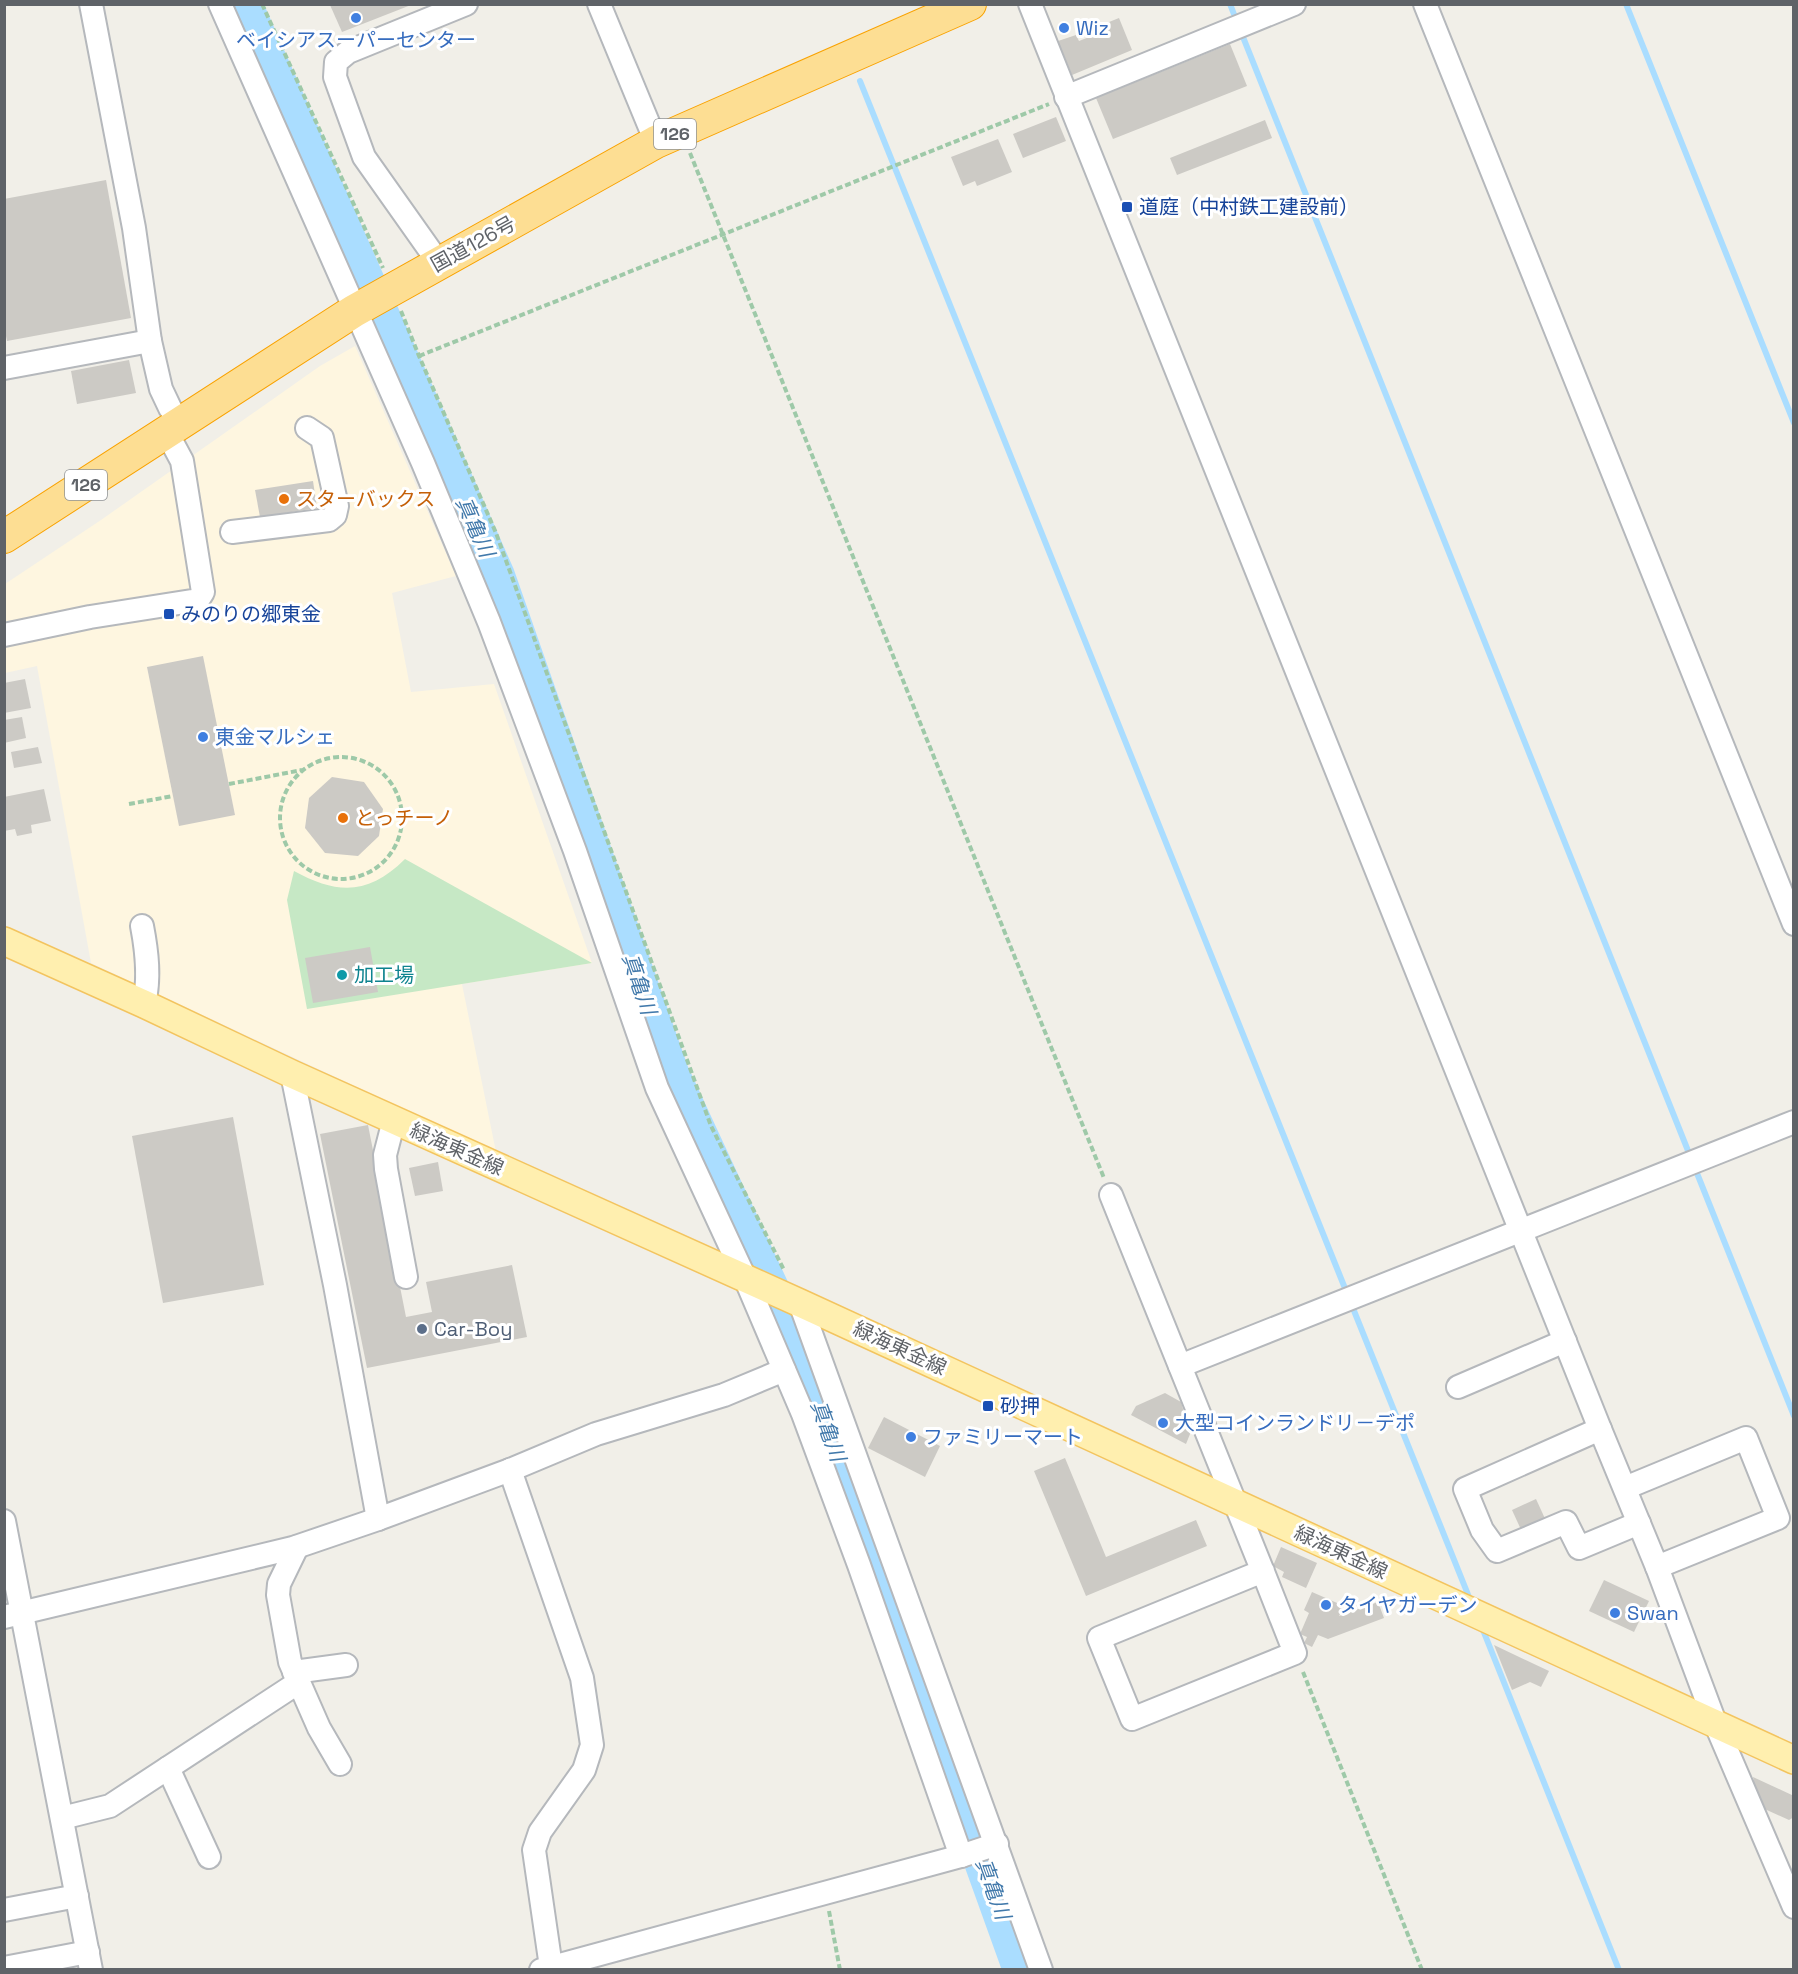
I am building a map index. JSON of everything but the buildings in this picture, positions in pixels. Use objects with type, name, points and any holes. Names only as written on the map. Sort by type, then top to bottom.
[{"type":"highway","name":"国道126号","points":[[4,537],[354,311],[439,263],[669,137],[970,4]]},
{"type":"main road","name":"緑海東金線","points":[[4,941],[1235,1502],[1794,1760]]},
{"type":"street","points":[[4,635],[90,617],[198,600],[203,592],[182,461],[161,390],[150,341],[134,228],[91,4]]},
{"type":"street","points":[[220,4],[423,463],[489,622],[576,851],[657,1088],[745,1278],[803,1414],[859,1565],[961,1856]]},
{"type":"street","points":[[439,263],[364,157],[335,77],[336,62],[348,52],[466,4]]},
{"type":"street","points":[[599,4],[669,137]]},
{"type":"street","points":[[1030,4],[1657,1567],[1716,1725],[1794,1907]]},
{"type":"street","points":[[1066,97],[1294,4]]},
{"type":"street","points":[[1425,4],[1794,924]]},
{"type":"street","points":[[4,368],[150,341]]},
{"type":"street","points":[[232,532],[329,520],[335,515],[337,506],[322,438],[307,429]]},
{"type":"street","points":[[142,926],[147,949],[148,989],[144,1004]]},
{"type":"street","points":[[292,1074],[335,1285],[378,1519]]},
{"type":"street","points":[[394,1120],[386,1155],[386,1169],[406,1277]]},
{"type":"street","points":[[1180,1366],[1794,1122]]},
{"type":"street","points":[[1111,1195],[1263,1571],[1295,1653],[1132,1719],[1099,1638],[1263,1571]]},
{"type":"street","points":[[800,1303],[1041,1970]]},
{"type":"street","points":[[1458,1387],[1565,1341]]},
{"type":"street","points":[[13,1615],[297,1546],[510,1470],[596,1434],[724,1395],[784,1370]]},
{"type":"street","points":[[1600,1429],[1465,1489],[1482,1530],[1497,1551],[1566,1522],[1579,1548],[1639,1522]]},
{"type":"street","points":[[1625,1488],[1746,1438],[1778,1518],[1657,1567]]},
{"type":"street","points":[[510,1470],[582,1678],[592,1745],[584,1770],[540,1832],[534,1850],[546,1968],[961,1856],[997,1844]]},
{"type":"street","points":[[4,1521],[13,1615],[62,1818],[90,1961],[4,1968]]},
{"type":"street","points":[[297,1546],[279,1584],[278,1595],[290,1662],[319,1728],[340,1764]]},
{"type":"street","points":[[62,1818],[110,1806],[168,1768],[296,1677],[346,1665]]},
{"type":"street","points":[[168,1768],[209,1857]]},
{"type":"street","points":[[4,1910],[77,1896]]},
{"type":"path","points":[[262,4],[393,290],[418,356],[496,533],[711,1126],[800,1303]]},
{"type":"path","points":[[418,356],[1066,97]]},
{"type":"path","points":[[669,137],[722,233],[1111,1195]]},
{"type":"path","points":[[229,784],[303,770],[323,760],[342,757],[361,761],[378,770],[391,784],[399,801],[402,821],[398,839],[389,856],[375,869],[357,877],[336,879],[316,874],[298,862],[285,845],[280,825],[281,803],[290,784],[303,770]]},
{"type":"path","points":[[129,804],[173,796]]},
{"type":"path","points":[[1295,1653],[1422,1970]]},
{"type":"path","points":[[825,1893],[840,1970]]},
{"type":"shaded area","points":[[355,346],[456,576],[392,593],[411,692],[494,684],[592,963],[462,984],[496,1152],[91,963],[37,666],[5,673],[5,584],[101,520],[320,366]]},
{"type":"green space","points":[[405,859],[592,963],[307,1009],[287,900],[294,871],[325,884],[352,888],[379,879]]},
{"type":"waterway","name":"真亀川","points":[[243,4],[496,576],[670,1073],[800,1353],[1022,1970]]},
{"type":"waterway","points":[[1230,4],[1237,22]]},
{"type":"waterway","points":[[1626,4],[1794,423]]},
{"type":"waterway","points":[[1241,32],[1794,1416]]},
{"type":"waterway","points":[[860,81],[1471,1602]]},
{"type":"waterway","points":[[1481,1625],[1619,1970]]},
{"type":"place","name":"ベイシアスーパーセンター","points":[[356,18]]},
{"type":"place","name":"Wiz","points":[[1064,28]]},
{"type":"place","name":"道庭（中村鉄工建設前）","points":[[1127,207]]},
{"type":"place","name":"スターバックス","points":[[284,499]]},
{"type":"place","name":"みのりの郷東金","points":[[169,614]]},
{"type":"place","name":"東金マルシェ","points":[[203,737]]},
{"type":"place","name":"とっチーノ","points":[[343,818]]},
{"type":"place","name":"加工場","points":[[342,975]]},
{"type":"place","name":"Car-Boy","points":[[422,1329]]},
{"type":"place","name":"砂押","points":[[988,1406]]},
{"type":"place","name":"大型コインランドリ－デポ","points":[[1163,1423]]},
{"type":"place","name":"ファミリーマート","points":[[911,1437]]},
{"type":"place","name":"タイヤガーデン","points":[[1326,1605]]},
{"type":"place","name":"Swan","points":[[1615,1613]]}]
